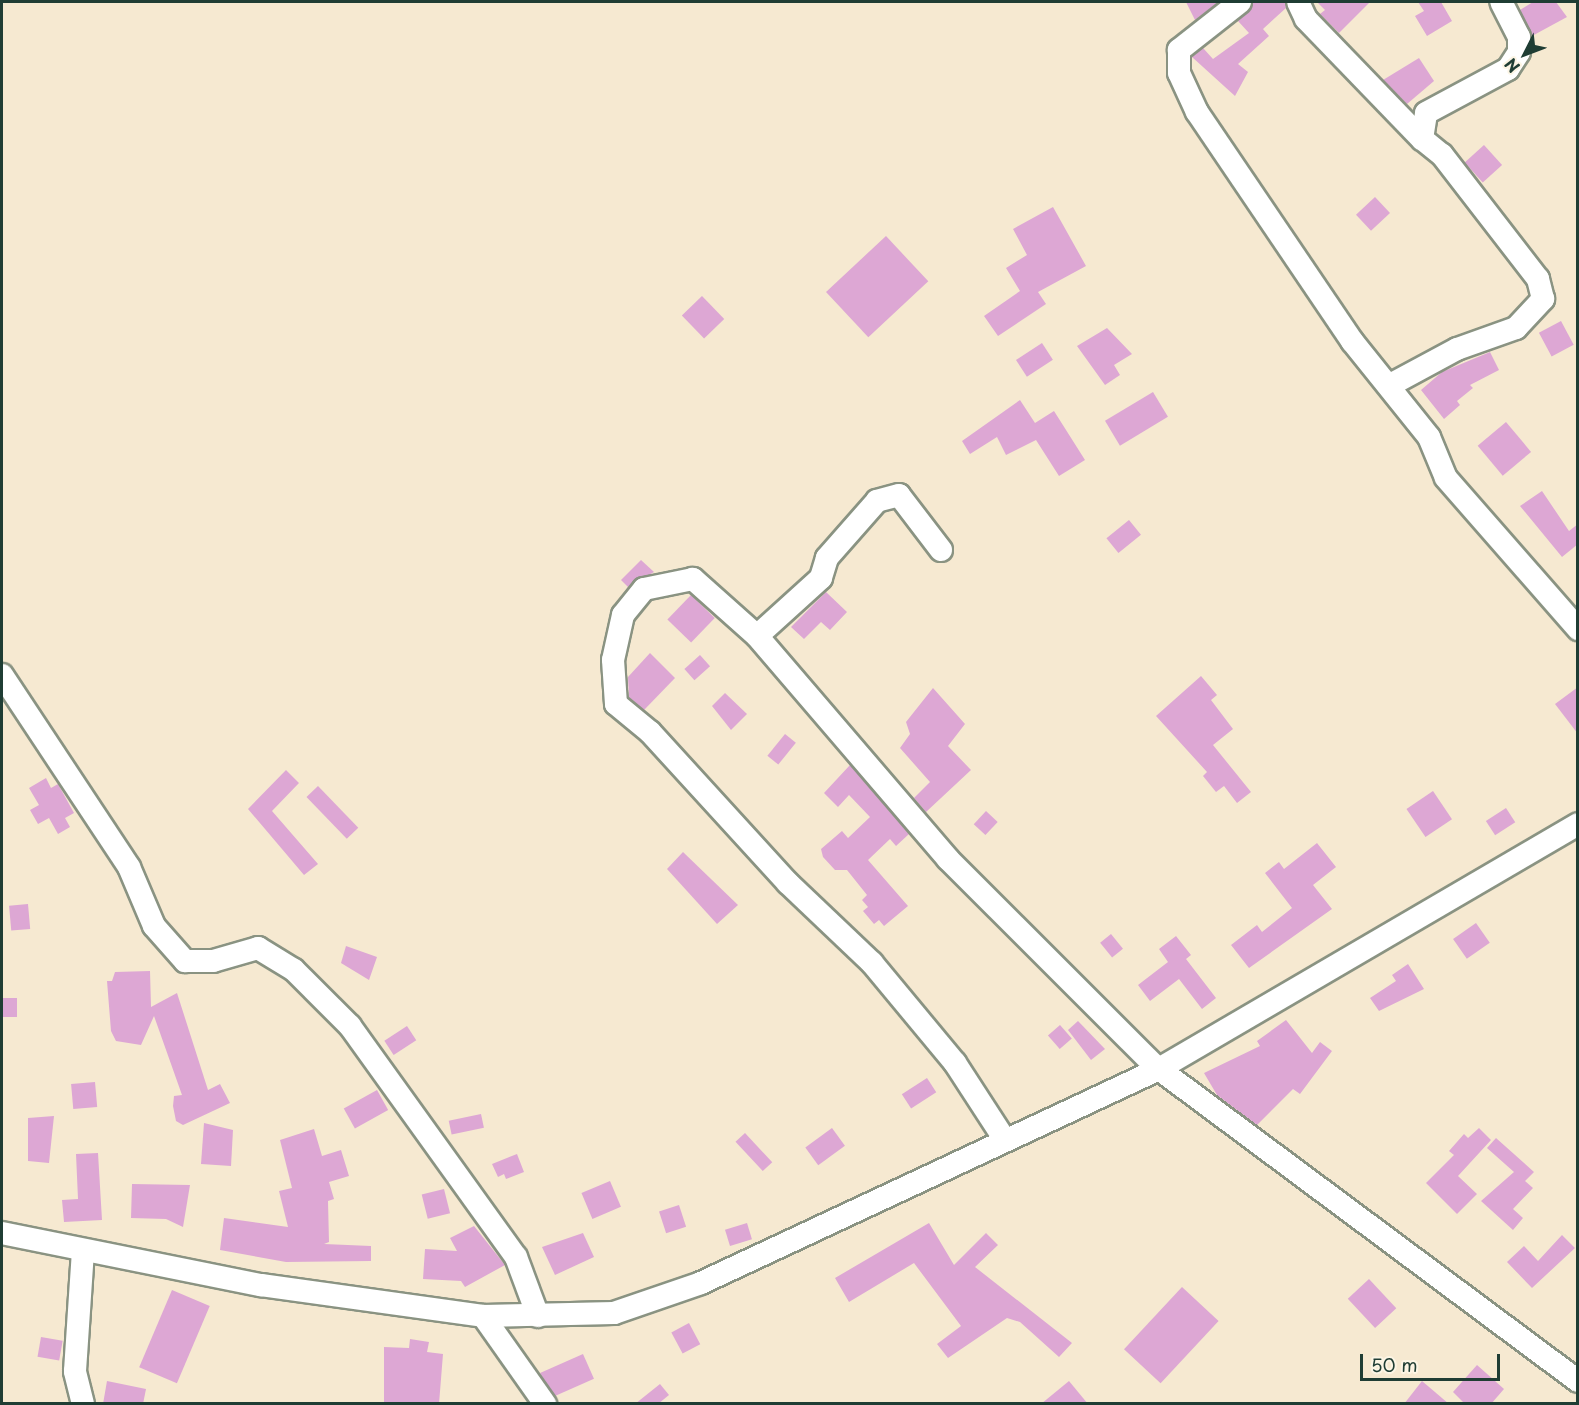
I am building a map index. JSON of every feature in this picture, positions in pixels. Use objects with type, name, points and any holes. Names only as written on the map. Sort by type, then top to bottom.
[{"type":"street","points":[[1240,2],[1179,50],[1179,73],[1197,112],[1352,341],[1392,384],[1429,436],[1446,478],[1578,629]]},
{"type":"street","points":[[1298,2],[1306,19],[1422,139],[1442,155],[1532,271],[1543,299],[1516,328],[1457,349],[1392,384]]},
{"type":"street","points":[[1422,139],[1426,112],[1508,69],[1519,52],[1519,37],[1501,2]]},
{"type":"street","points":[[757,636],[821,579],[827,558],[877,501],[899,495],[941,550]]},
{"type":"street","points":[[1005,1140],[955,1063],[872,963],[788,883],[650,732],[616,704],[613,660],[623,615],[644,589],[693,579],[757,636],[948,859],[1158,1068],[1578,1381]]},
{"type":"street","points":[[2,675],[129,867],[154,927],[185,961],[213,961],[258,948],[294,970],[350,1026],[516,1257],[538,1316]]},
{"type":"street","points":[[2,1233],[261,1285],[483,1316],[614,1313],[701,1283],[1158,1068],[1578,824]]},
{"type":"street","points":[[83,1250],[75,1371],[83,1404]]},
{"type":"street","points":[[483,1316],[545,1404]]},
{"type":"building","points":[[1186,2],[1219,2],[1195,20]]},
{"type":"building","points":[[1253,2],[1285,2],[1286,8],[1263,29],[1269,36],[1238,64],[1248,72],[1235,96],[1192,57],[1203,48],[1213,59],[1249,33],[1238,21]]},
{"type":"building","points":[[1317,2],[1370,2],[1339,33],[1320,14],[1325,10]]},
{"type":"building","points":[[1418,2],[1441,2],[1452,21],[1427,36],[1415,16],[1424,11]]},
{"type":"building","points":[[1533,2],[1556,2],[1567,17],[1532,36],[1520,10]]},
{"type":"building","points":[[1419,58],[1434,81],[1407,104],[1383,80]]},
{"type":"building","points":[[1484,145],[1502,165],[1483,182],[1465,162]]},
{"type":"building","points":[[1375,197],[1390,213],[1371,231],[1356,215]]},
{"type":"building","points":[[1053,207],[1086,266],[1038,292],[1046,304],[998,336],[984,316],[1020,291],[1006,268],[1027,255],[1013,229]]},
{"type":"building","points":[[886,236],[928,281],[868,337],[826,292]]},
{"type":"building","points":[[702,296],[724,319],[704,338],[682,315]]},
{"type":"building","points":[[1561,321],[1574,345],[1552,357],[1539,333]]},
{"type":"building","points":[[1107,328],[1132,354],[1114,365],[1120,375],[1105,385],[1077,346]]},
{"type":"building","points":[[1042,343],[1053,360],[1027,377],[1016,360]]},
{"type":"building","points":[[1490,352],[1499,370],[1470,385],[1473,388],[1457,401],[1460,405],[1444,419],[1421,390],[1442,372]]},
{"type":"building","points":[[1153,392],[1168,417],[1120,446],[1105,421]]},
{"type":"building","points":[[1020,400],[1035,423],[1054,411],[1085,460],[1059,476],[1036,440],[1006,455],[997,437],[970,454],[962,441]]},
{"type":"building","points":[[1506,422],[1531,452],[1503,476],[1478,446]]},
{"type":"building","points":[[1542,491],[1569,531],[1578,524],[1578,544],[1562,557],[1520,506]]},
{"type":"building","points":[[1129,520],[1141,535],[1118,553],[1106,538]]},
{"type":"building","points":[[641,560],[654,572],[628,587],[621,580]]},
{"type":"building","points":[[826,592],[847,612],[830,630],[821,622],[804,639],[791,627]]},
{"type":"building","points":[[691,595],[715,618],[691,642],[667,619]]},
{"type":"building","points":[[650,653],[675,678],[644,710],[629,697],[628,677]]},
{"type":"building","points":[[700,655],[710,666],[694,680],[684,669]]},
{"type":"building","points":[[1201,676],[1217,695],[1211,700],[1233,729],[1213,745],[1251,792],[1237,803],[1224,786],[1216,792],[1203,776],[1207,772],[1156,716]]},
{"type":"building","points":[[1578,687],[1578,734],[1555,704]]},
{"type":"building","points":[[933,688],[965,724],[948,746],[971,770],[926,812],[914,798],[930,782],[900,748],[910,734],[906,722]]},
{"type":"building","points":[[725,693],[747,714],[731,730],[712,706]]},
{"type":"building","points":[[785,734],[796,743],[778,765],[767,756]]},
{"type":"building","points":[[850,765],[909,834],[896,846],[890,839],[868,860],[908,906],[884,926],[879,920],[874,924],[863,911],[868,907],[862,900],[867,895],[847,870],[835,870],[823,857],[821,849],[842,831],[848,838],[870,817],[849,795],[838,807],[824,793]]},
{"type":"building","points":[[286,770],[299,783],[272,811],[318,864],[304,875],[248,809]]},
{"type":"building","points":[[46,778],[51,788],[58,784],[74,813],[65,818],[70,827],[58,834],[49,818],[38,824],[30,810],[39,805],[29,788]]},
{"type":"building","points":[[318,786],[358,828],[347,839],[306,797]]},
{"type":"building","points":[[1433,791],[1452,819],[1425,837],[1406,809]]},
{"type":"building","points":[[1506,808],[1515,822],[1495,835],[1486,821]]},
{"type":"building","points":[[986,811],[998,822],[985,835],[974,824]]},
{"type":"building","points":[[1317,843],[1336,867],[1313,885],[1332,909],[1249,968],[1231,945],[1257,925],[1262,932],[1292,908],[1265,873],[1279,862],[1284,869]]},
{"type":"building","points":[[683,852],[738,905],[717,924],[667,869]]},
{"type":"building","points":[[28,904],[30,929],[11,931],[9,906]]},
{"type":"building","points":[[1476,923],[1490,943],[1467,959],[1453,939]]},
{"type":"building","points":[[1111,934],[1123,949],[1112,958],[1100,943]]},
{"type":"building","points":[[1176,936],[1191,955],[1186,959],[1216,998],[1202,1009],[1179,979],[1150,1001],[1138,985],[1168,962],[1159,949]]},
{"type":"building","points":[[346,946],[377,957],[369,980],[341,963]]},
{"type":"building","points":[[1408,964],[1424,989],[1379,1011],[1370,998],[1396,981],[1392,975]]},
{"type":"building","points":[[150,971],[151,1007],[177,993],[208,1090],[220,1084],[230,1103],[183,1125],[176,1121],[173,1106],[174,1096],[182,1095],[154,1016],[141,1045],[116,1041],[111,1031],[107,981],[112,981],[115,972]]},
{"type":"building","points":[[2,998],[17,998],[17,1017],[2,1017]]},
{"type":"building","points":[[1286,1020],[1312,1053],[1320,1042],[1332,1051],[1300,1094],[1293,1089],[1257,1125],[1217,1095],[1204,1073],[1260,1046],[1257,1041]]},
{"type":"building","points":[[1078,1021],[1105,1049],[1091,1060],[1068,1030]]},
{"type":"building","points":[[1060,1025],[1072,1039],[1060,1049],[1048,1035]]},
{"type":"building","points":[[407,1026],[416,1040],[394,1055],[384,1041]]},
{"type":"building","points":[[927,1078],[936,1092],[911,1109],[902,1094]]},
{"type":"building","points":[[95,1082],[97,1107],[73,1109],[71,1084]]},
{"type":"building","points":[[377,1090],[388,1110],[355,1129],[344,1108]]},
{"type":"building","points":[[481,1114],[484,1128],[452,1135],[449,1121]]},
{"type":"building","points":[[54,1116],[49,1163],[28,1161],[28,1118]]},
{"type":"building","points":[[204,1123],[233,1130],[231,1166],[201,1164]]},
{"type":"building","points":[[832,1128],[845,1146],[818,1165],[805,1147]]},
{"type":"building","points":[[1479,1128],[1491,1140],[1458,1176],[1477,1194],[1457,1214],[1426,1183],[1454,1155],[1449,1151],[1464,1134],[1468,1138]]},
{"type":"building","points":[[314,1129],[322,1156],[341,1150],[349,1176],[329,1182],[334,1199],[328,1201],[329,1242],[324,1244],[371,1246],[371,1261],[286,1262],[220,1250],[224,1218],[288,1227],[279,1191],[292,1188],[280,1140]]},
{"type":"building","points":[[745,1133],[772,1162],[763,1171],[735,1142]]},
{"type":"building","points":[[1496,1138],[1534,1172],[1525,1181],[1533,1188],[1513,1209],[1523,1218],[1513,1230],[1481,1201],[1514,1172],[1487,1148]]},
{"type":"building","points":[[98,1153],[102,1220],[64,1222],[62,1200],[78,1199],[76,1154]]},
{"type":"building","points":[[517,1154],[524,1172],[506,1179],[504,1174],[498,1177],[492,1164]]},
{"type":"building","points":[[610,1181],[621,1207],[592,1219],[581,1193]]},
{"type":"building","points":[[132,1184],[190,1185],[183,1227],[166,1219],[131,1218]]},
{"type":"building","points":[[444,1189],[450,1213],[428,1219],[422,1195]]},
{"type":"building","points":[[679,1205],[686,1227],[666,1233],[659,1211]]},
{"type":"building","points":[[747,1223],[752,1239],[730,1246],[725,1230]]},
{"type":"building","points":[[929,1223],[954,1265],[986,1233],[998,1245],[975,1267],[1072,1343],[1059,1357],[1020,1322],[1007,1318],[948,1358],[937,1344],[961,1326],[914,1263],[849,1302],[835,1278]]},
{"type":"building","points":[[474,1226],[505,1265],[465,1287],[461,1281],[423,1279],[425,1249],[457,1251],[450,1238]]},
{"type":"building","points":[[583,1233],[594,1257],[555,1275],[542,1247]]},
{"type":"building","points":[[1562,1235],[1575,1248],[1532,1288],[1507,1262],[1524,1246],[1538,1261]]},
{"type":"building","points":[[1369,1279],[1396,1308],[1375,1328],[1348,1299]]},
{"type":"building","points":[[1182,1287],[1219,1321],[1161,1383],[1124,1349]]},
{"type":"building","points":[[172,1290],[210,1306],[177,1383],[139,1367]]},
{"type":"building","points":[[689,1323],[700,1344],[683,1354],[671,1332]]},
{"type":"building","points":[[41,1337],[63,1341],[59,1361],[38,1357]]},
{"type":"building","points":[[410,1339],[429,1342],[427,1352],[443,1354],[439,1404],[384,1404],[384,1347],[409,1348]]},
{"type":"building","points":[[583,1354],[594,1379],[551,1398],[540,1373]]},
{"type":"building","points":[[1477,1365],[1504,1389],[1491,1404],[1465,1404],[1453,1392]]},
{"type":"building","points":[[107,1381],[146,1389],[143,1404],[103,1404]]},
{"type":"building","points":[[1069,1381],[1088,1404],[1041,1404]]},
{"type":"building","points":[[1422,1381],[1449,1404],[1404,1404]]},
{"type":"building","points":[[660,1384],[669,1395],[658,1404],[635,1404]]}]
